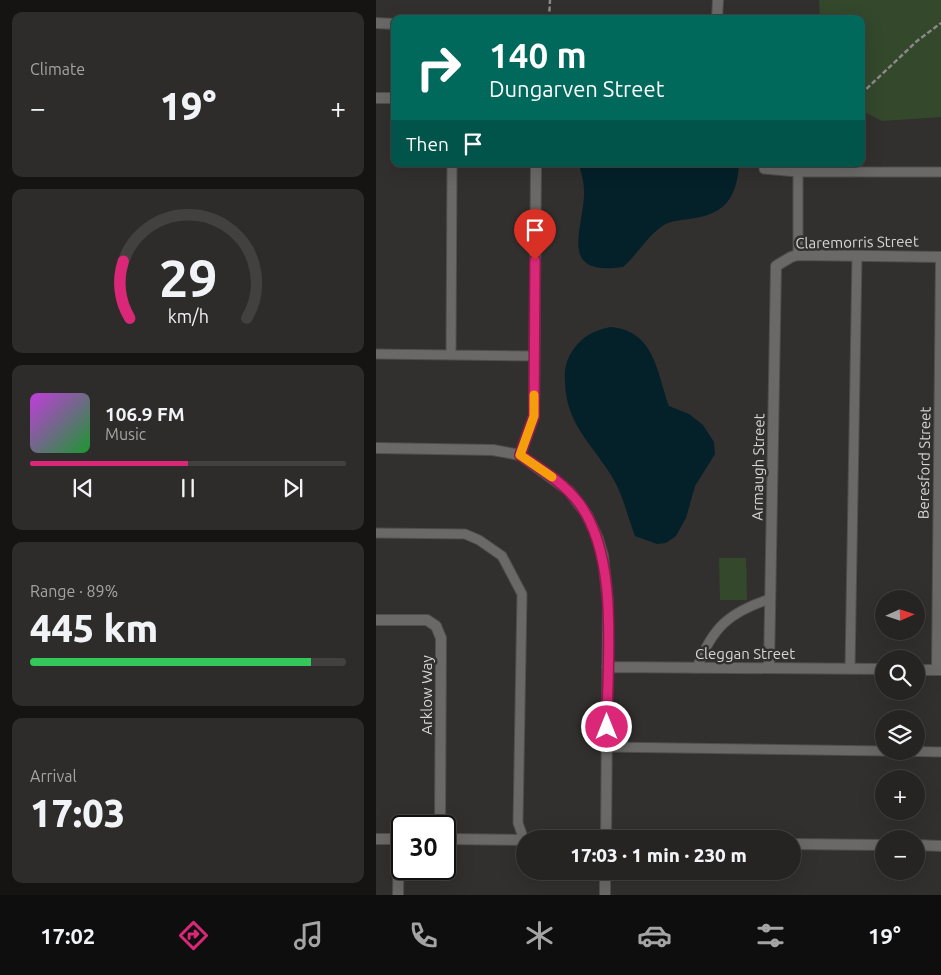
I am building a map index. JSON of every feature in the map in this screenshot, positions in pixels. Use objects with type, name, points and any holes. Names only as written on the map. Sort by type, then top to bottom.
[{"type":"street","points":[[717,15],[718,0]]},
{"type":"street","points":[[376,24],[391,24]]},
{"type":"street","points":[[376,98],[391,98]]},
{"type":"street","points":[[520,455],[534,416],[536,167]]},
{"type":"street","name":"Claremorris Street","points":[[776,266],[791,257],[798,256],[941,257]]},
{"type":"street","name":"Beresford Street","points":[[939,670],[941,257]]},
{"type":"street","name":"Armaugh Street","points":[[769,668],[776,266]]},
{"type":"street","points":[[376,448],[493,450],[520,455],[569,491],[587,515],[598,539],[605,572],[608,603],[606,830]]},
{"type":"street","name":"Arklow Way","points":[[376,620],[427,620],[436,626],[441,638],[440,815]]},
{"type":"street","name":"Cleggan Street","points":[[607,667],[875,669]]},
{"type":"street","points":[[925,670],[939,670]]},
{"type":"street","points":[[376,838],[391,839]]},
{"type":"street","points":[[456,839],[516,840]]},
{"type":"street","points":[[801,844],[875,845]]},
{"type":"street","points":[[925,845],[941,846]]},
{"type":"street","points":[[398,895],[399,880]]},
{"type":"street","points":[[605,880],[605,895]]},
{"type":"lane","points":[[451,355],[452,167]]},
{"type":"lane","points":[[764,169],[798,172],[941,172]]},
{"type":"lane","points":[[798,172],[798,256]]},
{"type":"lane","points":[[850,669],[858,256]]},
{"type":"lane","points":[[376,354],[534,356]]},
{"type":"lane","points":[[376,533],[465,534],[479,540],[502,556],[518,584],[522,594],[518,822],[521,830]]},
{"type":"lane","points":[[697,668],[703,651],[718,628],[739,611],[770,598]]},
{"type":"lane","points":[[607,747],[875,751]]},
{"type":"lane","points":[[925,752],[941,752]]},
{"type":"path","points":[[549,15],[550,0]]},
{"type":"path","points":[[865,90],[917,41],[941,23]]},
{"type":"green space","points":[[819,0],[941,0],[941,117],[882,121],[865,112],[865,15],[820,15]]},
{"type":"green space","points":[[719,558],[746,558],[747,600],[720,600]]},
{"type":"water","points":[[580,167],[739,167],[733,193],[722,207],[706,216],[675,221],[664,225],[653,234],[623,267],[602,268],[588,264],[581,257],[578,246],[583,205],[583,181]]},
{"type":"water","points":[[611,327],[626,330],[637,336],[646,345],[657,368],[669,406],[689,414],[703,425],[714,442],[715,454],[695,486],[686,518],[676,536],[666,543],[657,544],[635,536],[615,482],[576,424],[567,398],[565,373],[567,361],[571,354],[577,345],[589,334]]},
{"type":"slow traffic","points":[[534,395],[534,416],[529,436],[520,455],[552,477]]},
{"type":"route","points":[[535,260],[534,416],[529,436],[520,455],[544,470],[569,491],[587,515],[598,539],[603,556],[608,603],[607,727]]}]
